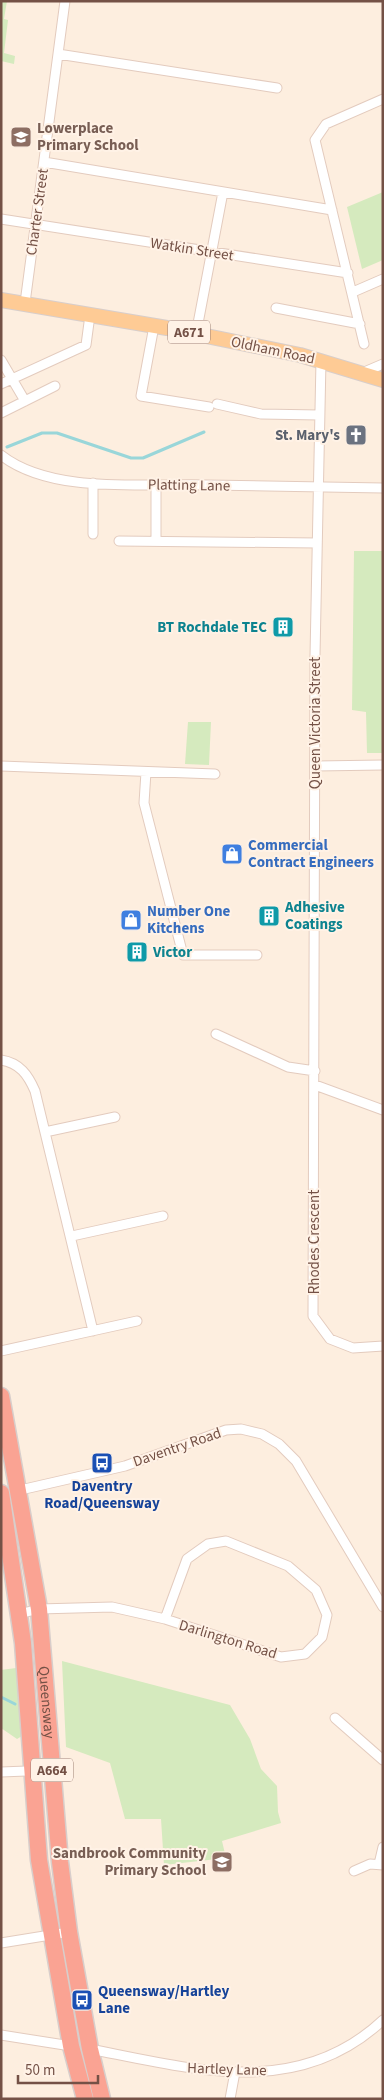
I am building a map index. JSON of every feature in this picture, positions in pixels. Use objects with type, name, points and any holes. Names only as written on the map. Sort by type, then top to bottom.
[{"type":"highway","name":"Queensway","points":[[1,1396],[5,1440],[6,1492],[39,1860],[71,2046],[85,2099]]},
{"type":"highway","name":"Queensway","points":[[6,1492],[39,1609],[60,1862],[69,1932],[90,2049],[102,2099]]},
{"type":"main road","name":"Oldham Road","points":[[10,302],[154,326],[321,360],[383,380]]},
{"type":"street","name":"Charter Street","points":[[10,302],[35,225],[65,1]]},
{"type":"street","points":[[58,54],[277,88]]},
{"type":"street","points":[[364,344],[315,140],[326,124],[383,99]]},
{"type":"street","points":[[44,162],[332,210]]},
{"type":"street","points":[[196,334],[223,192]]},
{"type":"street","name":"Watkin Street","points":[[1,219],[348,273]]},
{"type":"street","points":[[353,292],[383,279]]},
{"type":"street","points":[[276,308],[360,324]]},
{"type":"street","points":[[1,384],[86,345],[90,315]]},
{"type":"street","points":[[154,326],[141,396],[213,405],[261,414],[318,415]]},
{"type":"street","points":[[1,360],[14,378],[25,401]]},
{"type":"street","name":"Queen Victoria Street","points":[[315,1085],[313,902],[316,766],[318,415],[321,360]]},
{"type":"street","points":[[362,373],[383,364]]},
{"type":"street","points":[[1,413],[55,386]]},
{"type":"street","name":"Platting Lane","points":[[1,455],[13,464],[29,471],[93,484],[383,488]]},
{"type":"street","points":[[93,484],[93,534]]},
{"type":"street","points":[[156,484],[156,541]]},
{"type":"street","points":[[119,541],[317,543]]},
{"type":"street","points":[[316,766],[383,765]]},
{"type":"street","points":[[1,766],[215,774]]},
{"type":"street","points":[[146,772],[144,803],[183,955],[257,955]]},
{"type":"street","points":[[216,1034],[288,1067],[315,1071]]},
{"type":"street","points":[[1,1060],[18,1066],[30,1078],[45,1132],[60,1200],[72,1236],[93,1330]]},
{"type":"street","points":[[315,1085],[383,1110]]},
{"type":"street","name":"Rhodes Crescent","points":[[315,1085],[313,1316],[330,1339],[353,1348],[383,1346]]},
{"type":"street","points":[[45,1132],[115,1117]]},
{"type":"street","points":[[72,1236],[163,1216]]},
{"type":"street","points":[[1,1351],[137,1321]]},
{"type":"street","name":"Daventry Road","points":[[6,1492],[117,1468],[226,1430],[254,1431],[279,1444],[296,1461],[383,1607]]},
{"type":"street","name":"Darlington Road","points":[[18,1614],[39,1609],[112,1607],[165,1619],[281,1657],[305,1654],[322,1637],[327,1615],[316,1590],[288,1566],[226,1541],[208,1544],[187,1558],[165,1619]]},
{"type":"street","points":[[336,1718],[383,1760]]},
{"type":"street","points":[[1,1772],[52,1770]]},
{"type":"street","points":[[354,1872],[370,1864],[381,1865],[383,1847]]},
{"type":"street","points":[[1,1942],[69,1932]]},
{"type":"street","name":"Hartley Lane","points":[[90,2049],[197,2070],[260,2073],[298,2068],[345,2049],[368,2034],[383,2020]]},
{"type":"street","points":[[1,2036],[71,2046]]},
{"type":"street","points":[[230,2099],[235,2072]]},
{"type":"green space","points":[[1,1],[7,1],[4,19],[8,20],[4,53],[15,56],[14,64],[1,61]]},
{"type":"green space","points":[[383,192],[383,260],[362,269],[347,207]]},
{"type":"green space","points":[[354,551],[383,551],[383,753],[367,753],[366,712],[352,710]]},
{"type":"green space","points":[[188,722],[211,722],[209,765],[185,764]]},
{"type":"green space","points":[[62,1661],[230,1705],[250,1739],[261,1769],[277,1786],[278,1812],[281,1823],[222,1841],[226,1858],[164,1865],[161,1819],[125,1819],[110,1763],[66,1747]]},
{"type":"green space","points":[[16,1668],[22,1736],[17,1739],[1,1728],[1,1670]]},
{"type":"waterway","points":[[7,447],[42,433],[57,433],[131,458],[143,458],[204,432]]},
{"type":"waterway","points":[[1,1697],[15,1704]]},
{"type":"place","name":"Lowerplace Primary School","points":[[21,137]]},
{"type":"place","name":"St. Mary's","points":[[356,435]]},
{"type":"place","name":"BT Rochdale TEC","points":[[283,627]]},
{"type":"place","name":"Commercial Contract Engineers","points":[[232,854]]},
{"type":"place","name":"Adhesive Coatings","points":[[269,916]]},
{"type":"place","name":"Number One Kitchens","points":[[131,920]]},
{"type":"place","name":"Victor","points":[[137,952]]},
{"type":"place","name":"Daventry Road/Queensway","points":[[102,1463]]},
{"type":"place","name":"Sandbrook Community Primary School","points":[[222,1862]]},
{"type":"place","name":"Queensway/Hartley Lane","points":[[82,2000]]}]
